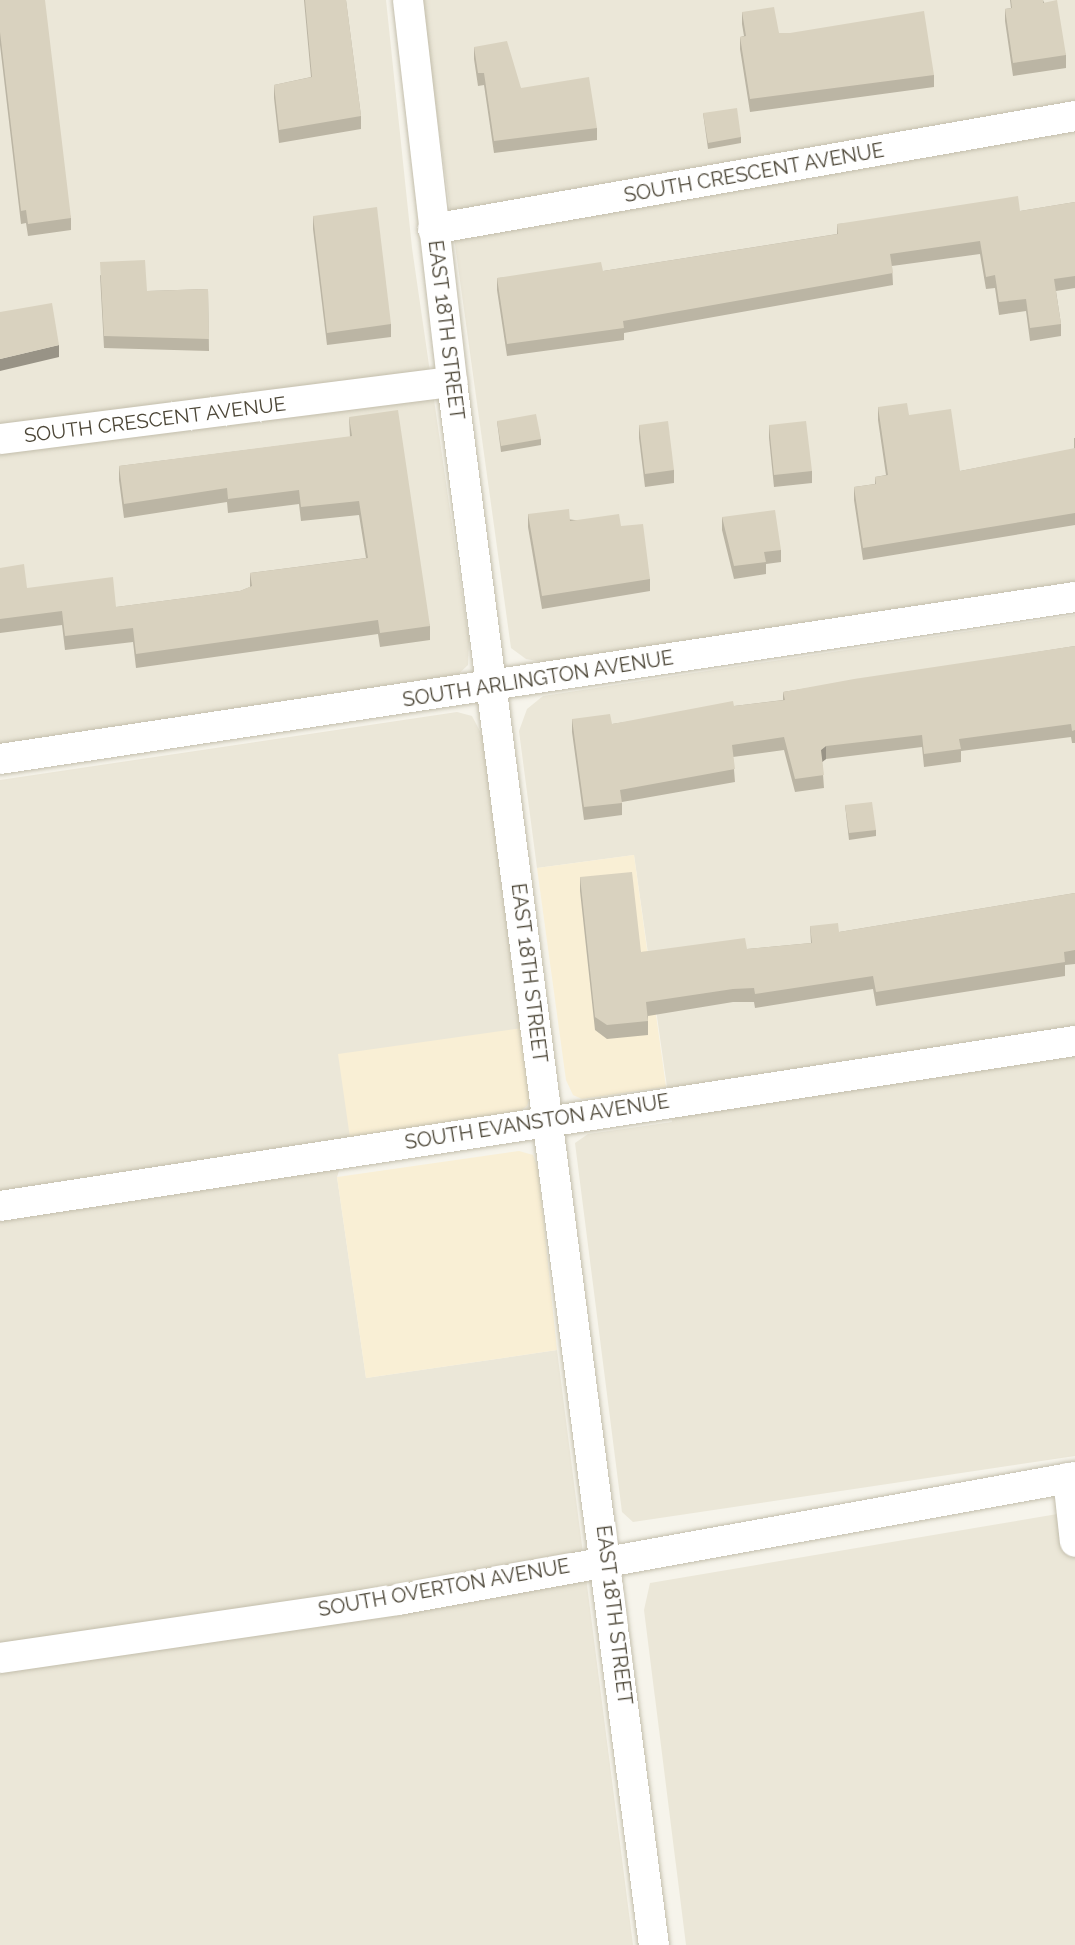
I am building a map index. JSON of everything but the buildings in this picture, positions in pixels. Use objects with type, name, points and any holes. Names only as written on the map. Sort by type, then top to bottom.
[{"type":"street","name":"EAST 18TH STREET","points":[[408,0],[452,382],[607,1558],[654,1945]]},
{"type":"street","name":"SOUTH CRESCENT AVENUE","points":[[433,229],[1075,116]]},
{"type":"street","name":"SOUTH CRESCENT AVENUE","points":[[0,439],[452,382]]},
{"type":"street","name":"SOUTH ARLINGTON AVENUE","points":[[0,759],[1075,597]]},
{"type":"street","name":"SOUTH EVANSTON AVENUE","points":[[0,1206],[1075,1041]]},
{"type":"street","name":"SOUTH OVERTON AVENUE","points":[[0,1658],[398,1600],[607,1558],[1071,1477]]},
{"type":"street","points":[[1071,1477],[1075,1542]]},
{"type":"shaded area","points":[[0,0],[386,0],[412,248],[469,641],[468,665],[452,680],[0,747]]},
{"type":"shaded area","points":[[421,0],[1075,0],[1075,582],[548,663],[526,659],[511,648]]},
{"type":"shaded area","points":[[1075,615],[1075,1456],[633,1522],[622,1512],[575,1143],[588,1134],[672,1122],[634,855],[537,868],[519,731],[527,709],[543,696]]},
{"type":"shaded area","points":[[457,712],[472,716],[483,737],[523,1028],[350,1138],[337,1177],[366,1378],[557,1350],[633,1945],[0,1945],[0,780]]},
{"type":"shaded area","points":[[634,855],[666,1087],[582,1099],[573,1095],[566,1080],[537,868]]},
{"type":"shaded area","points":[[523,1028],[531,1094],[527,1106],[517,1113],[350,1138],[338,1054]]},
{"type":"shaded area","points":[[519,1151],[533,1155],[538,1168],[557,1350],[366,1378],[337,1177]]},
{"type":"shaded area","points":[[1075,1511],[1075,1945],[686,1945],[644,1610],[650,1583]]}]
